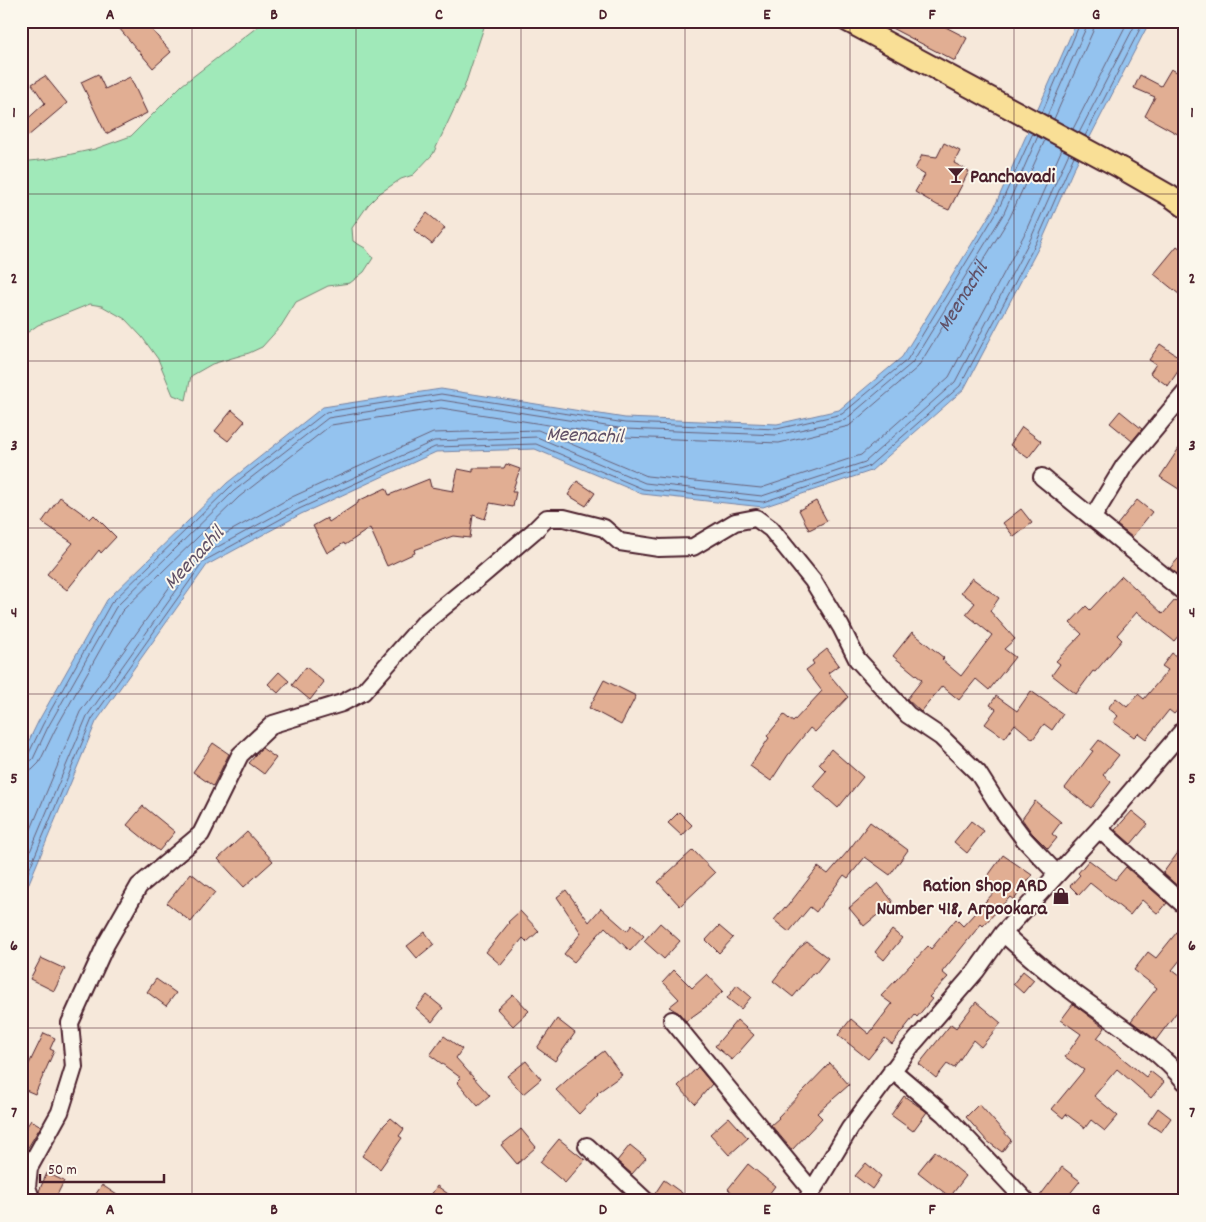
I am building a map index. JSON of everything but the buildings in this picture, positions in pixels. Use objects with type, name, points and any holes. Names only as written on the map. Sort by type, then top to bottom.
[{"type":"main road","points":[[847,21],[894,48],[1004,104],[1121,168],[1170,196],[1185,207]]},
{"type":"street","points":[[1093,517],[1124,466],[1185,393]]},
{"type":"street","points":[[1042,477],[1185,593]]},
{"type":"street","points":[[32,1201],[27,1187],[29,1168],[60,1112],[74,1067],[70,1023],[106,944],[139,886],[201,834],[240,755],[273,724],[342,703],[363,692],[424,622],[480,578],[547,518],[564,518],[604,528],[620,542],[659,548],[693,547],[735,522],[756,518],[771,529],[813,581],[841,627],[857,659],[908,715],[941,737],[978,773],[996,803],[1024,839],[1058,874]]},
{"type":"street","points":[[672,1020],[809,1196],[850,1128],[911,1046],[976,971],[1003,933],[1099,829],[1185,728]]},
{"type":"street","points":[[1099,829],[1185,906]]},
{"type":"street","points":[[1003,933],[1068,988],[1116,1022],[1174,1069],[1185,1082]]},
{"type":"street","points":[[892,1070],[944,1114],[1026,1201]]},
{"type":"street","points":[[587,1146],[646,1201]]},
{"type":"green space","points":[[265,21],[293,21],[305,27],[313,21],[483,21],[485,24],[464,88],[433,154],[413,175],[401,179],[380,193],[368,205],[352,228],[353,241],[365,248],[373,258],[364,272],[350,283],[328,286],[296,302],[281,326],[262,347],[212,364],[191,376],[186,400],[173,395],[158,359],[142,337],[125,319],[102,306],[90,304],[38,325],[21,337],[21,162],[49,159],[95,149],[131,136],[182,85]]},
{"type":"water","name":"Meenachil","points":[[1077,21],[1150,21],[1073,170],[1041,243],[964,389],[871,471],[763,507],[642,494],[535,449],[436,452],[301,514],[207,565],[96,722],[21,902],[21,757],[38,722],[107,600],[227,483],[323,407],[441,389],[625,418],[777,424],[839,410],[902,357],[994,208]]},
{"type":"place","name":"Panchavadi","points":[[956,175]]},
{"type":"place","name":"Ration Shop ARD Number 418, Arpookara","points":[[1061,896]]}]
